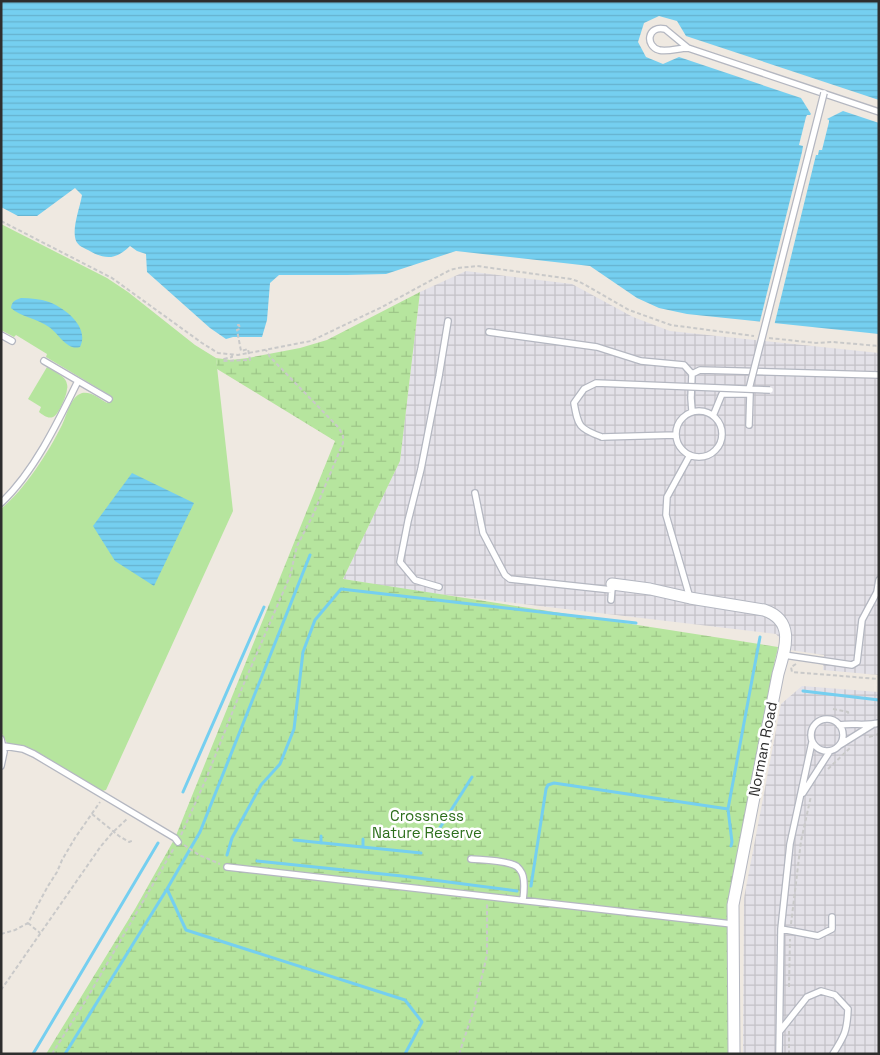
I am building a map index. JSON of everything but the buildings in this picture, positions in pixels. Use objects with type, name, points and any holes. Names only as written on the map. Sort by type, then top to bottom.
[{"type":"street","name":"Norman Road","points":[[612,587],[650,589],[690,598],[764,610],[773,613],[780,619],[784,627],[786,636],[784,655],[778,674],[733,906],[734,1054]]},
{"type":"lane","points":[[688,48],[657,49],[651,44],[650,37],[655,29],[662,28],[688,48],[879,112]]},
{"type":"lane","points":[[749,390],[824,93]]},
{"type":"lane","points":[[439,587],[415,580],[400,562],[421,469],[448,321]]},
{"type":"lane","points":[[489,332],[597,347],[641,362],[684,365],[692,374],[692,411]]},
{"type":"lane","points":[[1,335],[12,341]]},
{"type":"lane","points":[[44,361],[108,399]]},
{"type":"lane","points":[[692,374],[700,370],[879,375]]},
{"type":"lane","points":[[1,503],[16,488],[30,468],[60,418],[78,381]]},
{"type":"lane","points":[[676,435],[602,436],[588,432],[577,421],[574,403],[584,389],[596,383],[770,390]]},
{"type":"lane","points":[[713,416],[722,394],[750,394],[749,425]]},
{"type":"lane","points":[[692,411],[708,413],[720,424],[722,442],[711,455],[700,458],[694,457],[686,453],[678,443],[676,435],[677,426],[684,416],[692,411]]},
{"type":"lane","points":[[690,455],[667,498],[666,514],[690,598]]},
{"type":"lane","points":[[475,493],[484,533],[505,575],[510,579],[612,587],[611,600]]},
{"type":"lane","points":[[784,655],[852,665],[857,662],[862,620],[877,592],[879,580]]},
{"type":"lane","points":[[840,745],[843,740],[843,732],[840,725],[834,720],[826,719],[819,721],[811,730],[810,736],[816,748],[830,751],[876,724]]},
{"type":"lane","points":[[840,725],[876,724]]},
{"type":"lane","points":[[1,739],[4,746],[4,757],[1,766]]},
{"type":"lane","points":[[779,1054],[781,929],[790,844],[812,742]]},
{"type":"lane","points":[[4,746],[28,751],[175,838],[178,842]]},
{"type":"lane","points":[[800,796],[830,751]]},
{"type":"lane","points":[[471,859],[501,862],[517,866],[524,878],[523,900]]},
{"type":"lane","points":[[227,867],[732,924]]},
{"type":"lane","points":[[781,929],[818,936],[832,929],[832,917]]},
{"type":"lane","points":[[780,1031],[807,998],[820,991],[835,995],[848,1009],[847,1028],[843,1039],[833,1054]]},
{"type":"path","points":[[1,221],[112,278],[218,353],[249,353],[311,341],[382,307],[450,270],[477,266],[580,282],[629,310],[671,325],[758,336]]},
{"type":"path","points":[[232,354],[232,358],[224,359],[223,362],[250,360],[248,348],[241,351],[237,330],[240,329],[239,325],[237,325]]},
{"type":"path","points":[[766,337],[816,343],[833,342],[879,346]]},
{"type":"path","points":[[52,1054],[86,1000],[178,842],[290,576],[297,546],[313,516],[343,443],[343,436],[339,428],[270,357],[266,350]]},
{"type":"path","points":[[799,663],[791,667],[792,672],[879,679]]},
{"type":"path","points":[[833,709],[848,712],[850,724]]},
{"type":"path","points":[[867,737],[879,734]]},
{"type":"path","points":[[826,771],[854,746]]},
{"type":"path","points":[[788,995],[791,930],[801,841],[812,791]]},
{"type":"path","points":[[1,934],[15,930],[28,923],[62,860],[104,796]]},
{"type":"path","points":[[1,990],[101,846],[132,813]]},
{"type":"path","points":[[92,814],[119,836],[129,842],[134,840]]},
{"type":"path","points":[[178,842],[199,855],[227,867]]},
{"type":"path","points":[[460,1054],[474,1009],[487,955],[487,897]]},
{"type":"path","points":[[28,923],[40,933]]},
{"type":"path","points":[[788,1019],[789,1054]]},
{"type":"shaded area","points":[[466,271],[572,284],[633,317],[670,331],[879,353],[879,675],[823,670],[824,655],[790,650],[776,634],[422,592],[343,579],[400,461],[420,292]]},
{"type":"shaded area","points":[[802,686],[879,692],[879,1054],[743,1054],[744,898],[781,704]]},
{"type":"green space","points":[[1,224],[107,278],[128,292],[195,345],[216,358],[233,511],[106,790],[102,791],[34,750],[7,743],[1,732],[1,509],[19,491],[43,459],[75,398],[82,393],[89,393],[107,403],[111,396],[46,357],[47,354],[16,335],[14,337],[1,330]]},
{"type":"green space","name":"Crossness Nature Reserve","points":[[420,292],[400,461],[343,579],[778,647],[733,924],[728,1054],[46,1054],[135,909],[175,838],[335,441],[217,369],[216,358],[231,360],[248,358],[300,348],[327,340]]},
{"type":"green space","points":[[47,367],[63,377],[67,386],[66,396],[60,409],[55,416],[51,417],[39,412],[41,407],[28,399]]},
{"type":"water","points":[[1,1],[879,1],[879,334],[687,314],[659,308],[637,298],[590,266],[456,251],[386,274],[279,275],[270,283],[267,320],[262,337],[233,337],[226,339],[210,328],[147,272],[146,254],[130,246],[120,254],[105,257],[78,244],[75,237],[75,227],[82,195],[75,188],[37,216],[18,216],[1,207]]},
{"type":"water","points":[[21,298],[49,302],[62,309],[74,319],[82,332],[80,347],[71,347],[49,327],[11,308],[14,301]]},
{"type":"water","points":[[132,473],[194,503],[154,586],[115,561],[93,526]]},
{"type":"pier","points":[[659,16],[677,21],[686,36],[879,100],[879,123],[843,111],[827,119],[829,122],[822,150],[819,150],[818,155],[816,155],[774,326],[759,325],[802,152],[803,146],[799,145],[806,117],[811,114],[801,98],[679,57],[663,64],[646,57],[638,42],[644,23]]},
{"type":"waterway","points":[[65,1054],[200,832],[310,555]]},
{"type":"waterway","points":[[227,855],[232,838],[261,785],[280,764],[294,729],[303,652],[315,620],[341,589],[636,623]]},
{"type":"waterway","points":[[183,792],[264,607]]},
{"type":"waterway","points":[[731,846],[728,809],[760,637]]},
{"type":"waterway","points":[[803,691],[879,700]]},
{"type":"waterway","points":[[436,834],[472,777]]},
{"type":"waterway","points":[[531,886],[548,785],[554,783],[728,809]]},
{"type":"waterway","points":[[321,836],[321,843]]},
{"type":"waterway","points":[[363,839],[363,847]]},
{"type":"waterway","points":[[294,840],[421,853]]},
{"type":"waterway","points":[[33,1054],[158,843]]},
{"type":"waterway","points":[[257,861],[402,876],[517,891]]},
{"type":"waterway","points":[[167,889],[186,930],[405,1000],[422,1022],[405,1054]]}]
